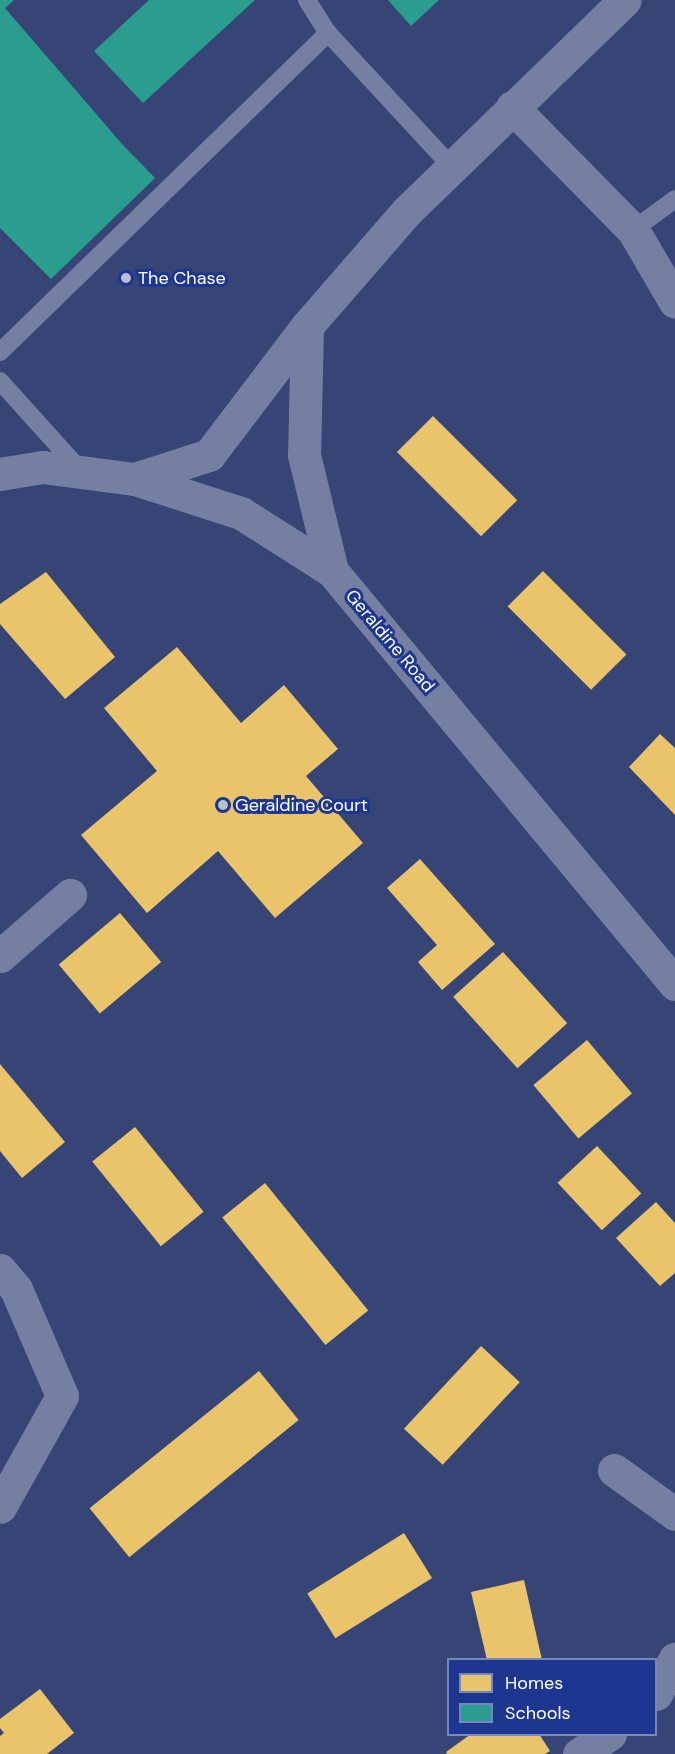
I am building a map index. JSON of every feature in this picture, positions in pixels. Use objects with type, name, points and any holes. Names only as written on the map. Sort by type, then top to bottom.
[{"type":"street","points":[[135,479],[209,455],[307,326],[407,211],[625,0]]},
{"type":"street","points":[[512,107],[633,231],[675,302]]},
{"type":"street","points":[[307,326],[304,455],[332,571]]},
{"type":"street","name":"Geraldine Road","points":[[0,474],[42,467],[135,479],[241,513],[332,571],[675,984]]},
{"type":"street","points":[[0,956],[70,895]]},
{"type":"street","points":[[0,1270],[15,1289],[62,1396],[0,1507]]},
{"type":"street","points":[[614,1470],[675,1514]]},
{"type":"street","points":[[657,1692],[675,1659]]},
{"type":"street","points":[[579,1754],[607,1736]]},
{"type":"lane","points":[[307,0],[328,33],[452,167]]},
{"type":"lane","points":[[0,352],[328,33]]},
{"type":"lane","points":[[633,231],[675,199]]},
{"type":"lane","points":[[0,381],[81,471]]},
{"type":"building: Homes","points":[[433,416],[517,500],[481,536],[397,452]]},
{"type":"building: Homes","points":[[543,571],[626,654],[591,690],[508,606]]},
{"type":"building: Homes","points":[[46,572],[115,657],[65,699],[0,624],[0,604]]},
{"type":"building: Homes","name":"Geraldine Court","points":[[177,647],[241,723],[284,685],[338,749],[306,776],[363,843],[275,918],[218,851],[147,913],[81,835],[157,771],[104,708]]},
{"type":"building: Homes","points":[[660,734],[675,748],[675,815],[629,767]]},
{"type":"building: Homes","points":[[420,859],[495,944],[442,990],[418,962],[437,945],[387,888]]},
{"type":"building: Homes","points":[[120,913],[161,962],[100,1013],[59,964]]},
{"type":"building: Homes","points":[[503,952],[567,1023],[517,1068],[453,997]]},
{"type":"building: Homes","points":[[587,1040],[632,1094],[578,1139],[533,1085]]},
{"type":"building: Homes","points":[[0,1064],[65,1142],[22,1178],[0,1151]]},
{"type":"building: Homes","points":[[135,1127],[204,1212],[161,1246],[92,1162]]},
{"type":"building: Homes","points":[[597,1146],[641,1194],[602,1230],[558,1183]]},
{"type":"building: Homes","points":[[265,1183],[368,1310],[325,1345],[222,1218]]},
{"type":"building: Homes","points":[[656,1202],[675,1223],[675,1273],[660,1286],[616,1238]]},
{"type":"building: Homes","points":[[481,1346],[520,1382],[443,1465],[404,1429]]},
{"type":"building: Homes","points":[[259,1371],[299,1420],[129,1557],[90,1508]]},
{"type":"building: Homes","points":[[404,1533],[432,1578],[335,1638],[307,1593]]},
{"type":"building: Homes","points":[[524,1580],[542,1658],[487,1658],[471,1592]]},
{"type":"building: Homes","points":[[40,1689],[74,1733],[47,1754],[0,1754],[0,1736],[4,1733],[0,1728],[0,1719]]},
{"type":"building: Homes","points":[[468,1736],[540,1736],[550,1751],[545,1754],[447,1754],[446,1752]]},
{"type":"building: Schools","points":[[0,0],[14,0],[5,8],[122,144],[155,178],[51,279],[0,228]]},
{"type":"building: Schools","points":[[149,0],[255,0],[143,103],[94,51]]},
{"type":"building: Schools","points":[[388,0],[439,0],[411,26]]},
{"type":"place","name":"The Chase","points":[[126,278]]},
{"type":"place","name":"Geraldine Court","points":[[223,805]]}]
